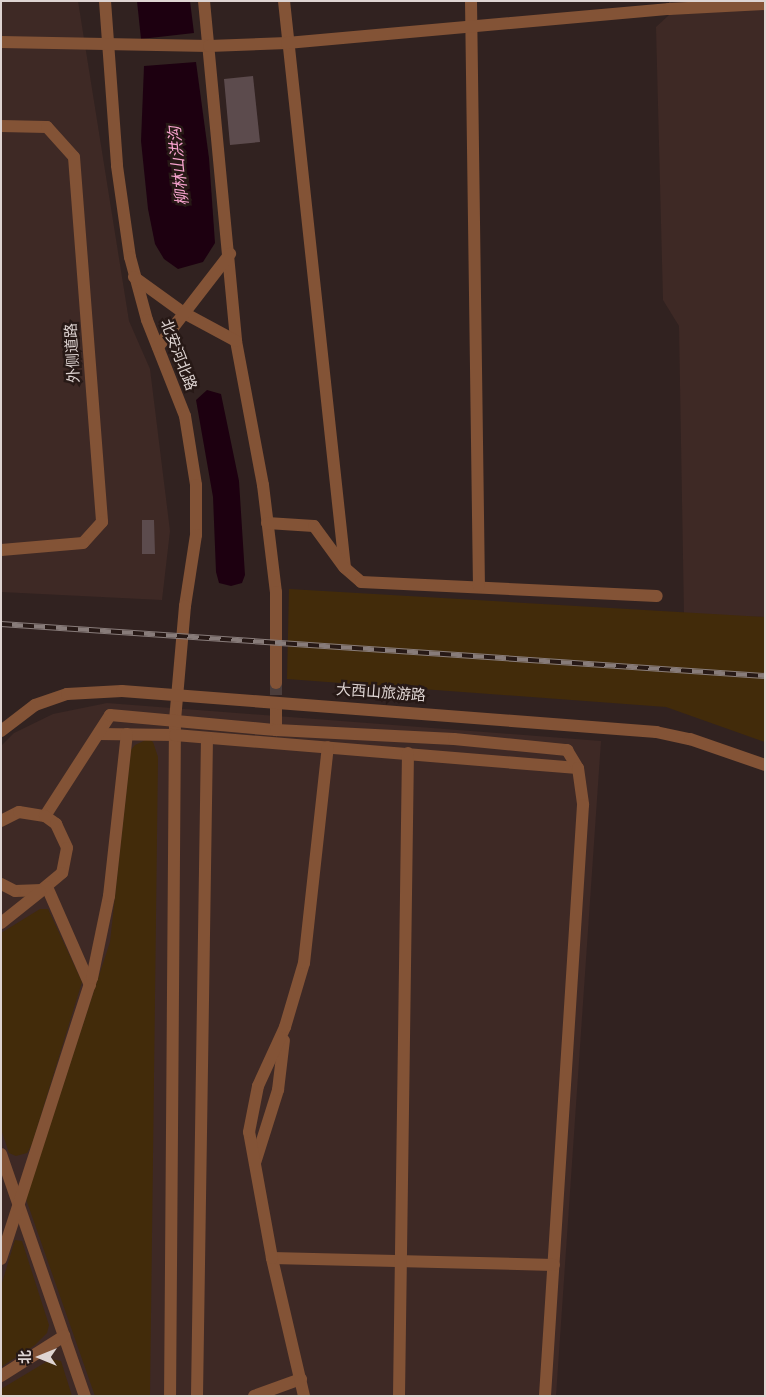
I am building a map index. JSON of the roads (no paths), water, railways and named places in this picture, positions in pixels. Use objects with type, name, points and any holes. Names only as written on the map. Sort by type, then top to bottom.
[{"type":"street","name":"北安河北路","points":[[105,1],[116,166],[134,277],[158,347],[185,416],[196,485],[196,536],[185,606],[175,735],[170,1396]]},
{"type":"street","points":[[204,1],[230,254],[236,341],[268,523],[276,592],[276,683]]},
{"type":"street","points":[[284,1],[287,43],[345,568]]},
{"type":"street","points":[[471,1],[479,586]]},
{"type":"street","points":[[1,42],[108,46],[208,46],[287,43],[471,28],[646,6],[765,4]]},
{"type":"street","name":"外侧道路","points":[[1,126],[47,127],[74,157],[102,522],[83,543],[1,550]]},
{"type":"street","points":[[158,347],[230,254]]},
{"type":"street","points":[[134,277],[184,313],[236,341]]},
{"type":"street","points":[[268,523],[314,526],[345,568],[361,582],[479,586],[657,596]]},
{"type":"street","name":"大西山旅游路","points":[[1,731],[35,705],[67,694],[122,691],[646,730],[690,739],[765,765]]},
{"type":"street","points":[[276,708],[276,730]]},
{"type":"street","points":[[45,816],[110,715],[276,730],[454,739],[567,750],[578,768],[583,805],[544,1396]]},
{"type":"street","points":[[99,734],[175,735],[207,739],[408,752],[578,768]]},
{"type":"street","points":[[1,1259],[90,985],[109,896],[127,734]]},
{"type":"street","points":[[197,1396],[207,739]]},
{"type":"street","points":[[304,1396],[272,1258],[254,1168],[249,1132],[258,1086],[285,1027],[304,963],[328,747]]},
{"type":"street","points":[[399,1396],[408,752]]},
{"type":"street","points":[[1,821],[19,812],[45,816],[60,829],[67,848],[62,873],[1,923]]},
{"type":"street","points":[[1,884],[14,891],[44,889]]},
{"type":"street","points":[[44,889],[90,985]]},
{"type":"street","points":[[254,1168],[278,1090],[285,1027]]},
{"type":"street","points":[[1,1154],[4,1175],[19,1202],[85,1396]]},
{"type":"street","points":[[272,1258],[554,1265]]},
{"type":"street","points":[[1,1376],[64,1336]]},
{"type":"street","points":[[254,1396],[301,1379]]},
{"type":"water","points":[[137,1],[190,1],[194,33],[141,39]]},
{"type":"water","name":"柳林山洪沟","points":[[196,62],[209,158],[215,243],[203,262],[178,269],[164,259],[155,244],[148,209],[141,141],[144,66]]},
{"type":"water","points":[[207,390],[221,394],[239,481],[245,575],[242,583],[231,586],[219,583],[216,572],[213,497],[196,400]]},
{"type":"tunnel","points":[[276,683],[276,708]]},
{"type":"railway","points":[[1,624],[765,676]]}]
